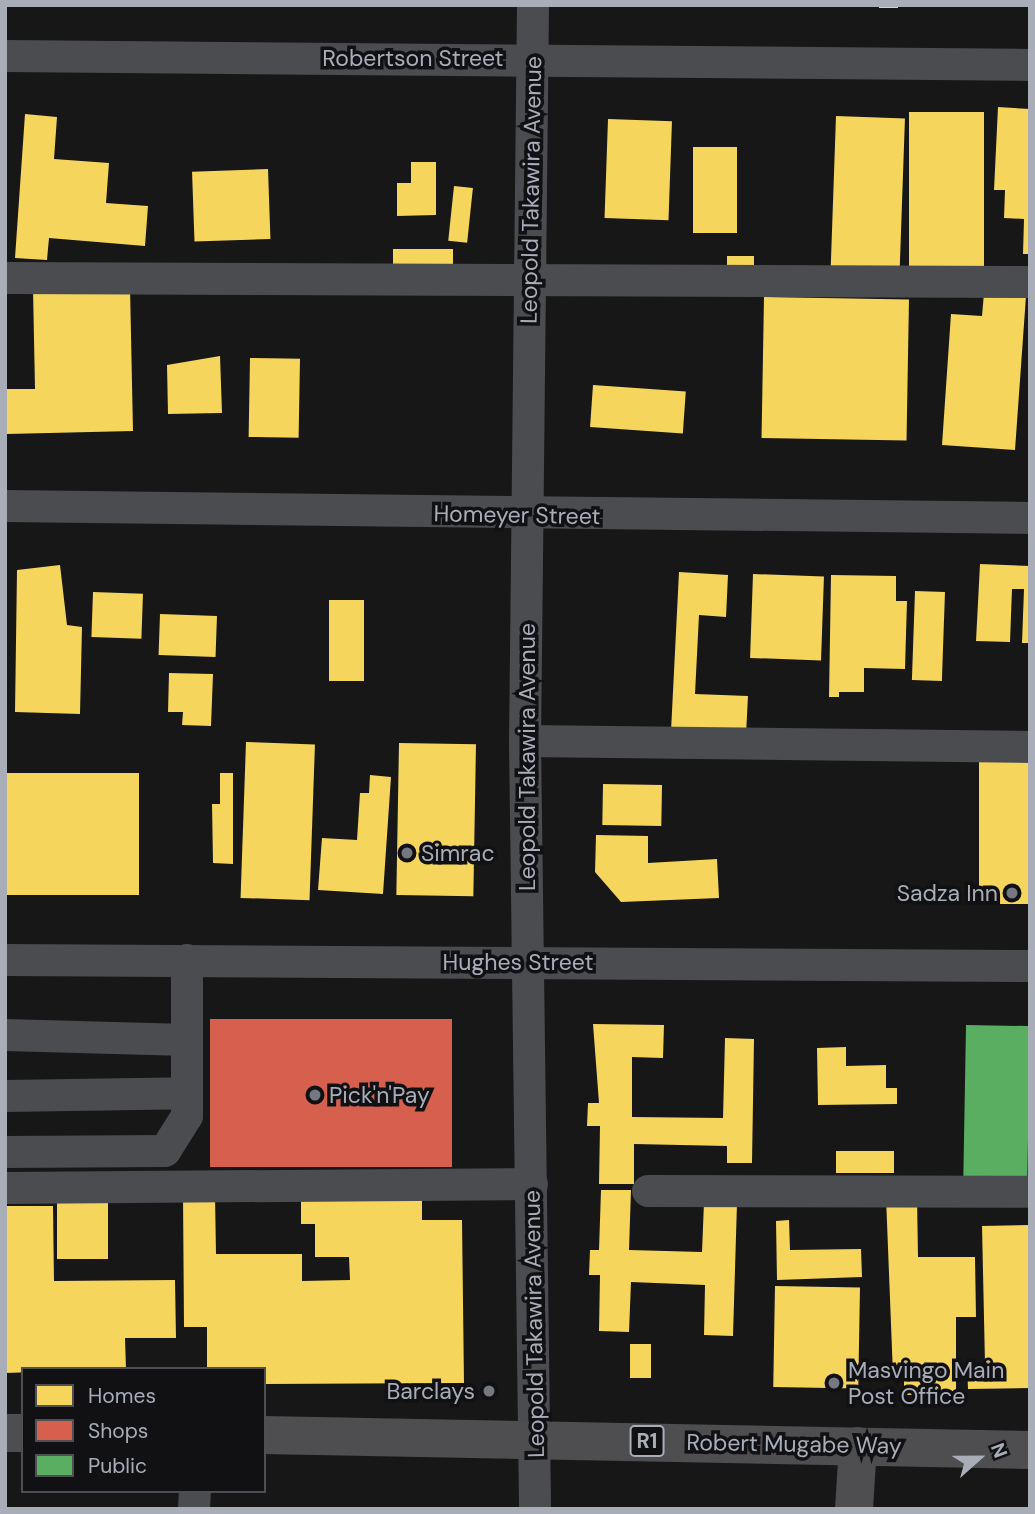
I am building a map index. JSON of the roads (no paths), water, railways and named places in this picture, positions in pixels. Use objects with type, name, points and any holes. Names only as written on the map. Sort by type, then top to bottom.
[{"type":"highway","name":"Robert Mugabe Way","points":[[266,1435],[536,1438],[1030,1450]]},
{"type":"highway","points":[[854,1509],[858,1446]]},
{"type":"street","name":"Leopold Takawira Avenue","points":[[533,5],[525,741],[535,1509]]},
{"type":"street","name":"Robertson Street","points":[[5,56],[533,58],[1030,65]]},
{"type":"street","points":[[5,278],[1030,282]]},
{"type":"street","name":"Homeyer Street","points":[[5,506],[527,516],[1030,518]]},
{"type":"street","points":[[525,741],[1030,747]]},
{"type":"street","name":"Hughes Street","points":[[5,960],[528,961],[1030,967]]},
{"type":"street","points":[[5,1152],[165,1152],[187,1116],[187,961]]},
{"type":"street","points":[[5,1035],[187,1040]]},
{"type":"street","points":[[5,1096],[187,1093]]},
{"type":"street","points":[[5,1188],[532,1184]]},
{"type":"street","points":[[648,1191],[1030,1192]]},
{"type":"place","name":"Simrac","points":[[407,853]]},
{"type":"place","name":"Sadza Inn","points":[[1012,893]]},
{"type":"place","name":"Pick'n'Pay","points":[[315,1095]]},
{"type":"place","name":"Masvingo Main Post Office","points":[[834,1383]]},
{"type":"place","name":"Barclays","points":[[489,1391]]}]
